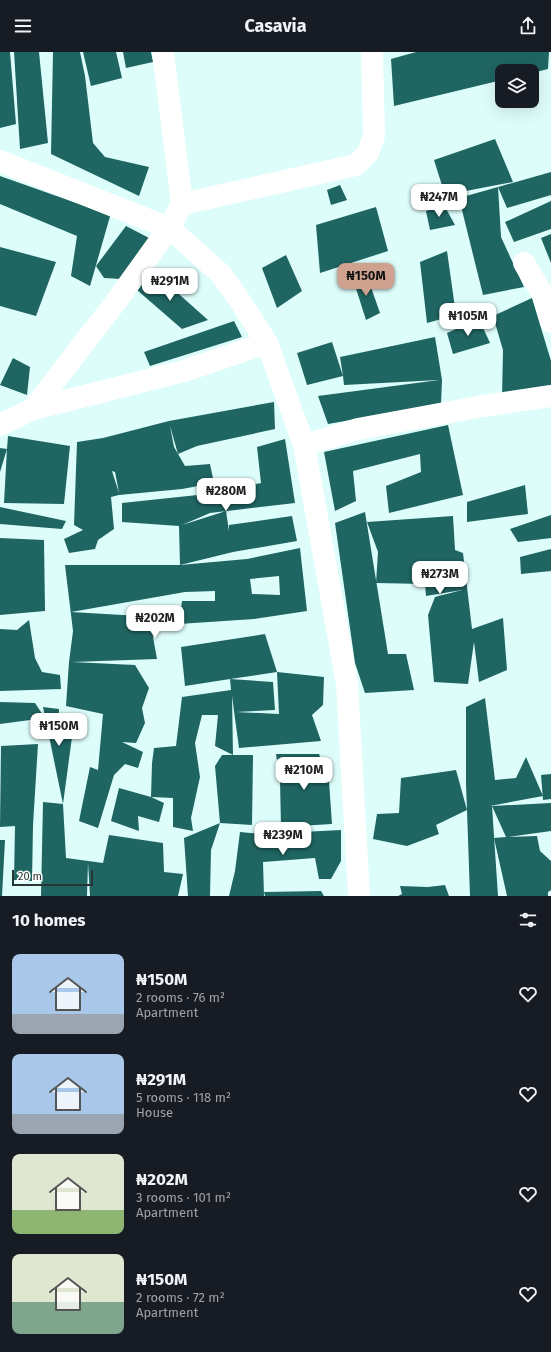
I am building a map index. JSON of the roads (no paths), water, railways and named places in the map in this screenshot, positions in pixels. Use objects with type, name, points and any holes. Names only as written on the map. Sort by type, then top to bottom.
[{"type":"street","points":[[33,409],[115,303],[169,228],[182,204],[163,52]]},
{"type":"street","points":[[182,204],[356,165],[368,153],[374,136],[372,52]]},
{"type":"street","points":[[0,161],[169,228],[221,274],[267,343],[304,445],[348,684],[359,896]]},
{"type":"street","points":[[524,263],[543,295],[551,322]]},
{"type":"street","points":[[0,425],[33,409],[184,371],[267,343]]},
{"type":"street","points":[[304,445],[358,429],[483,406],[551,396]]}]
